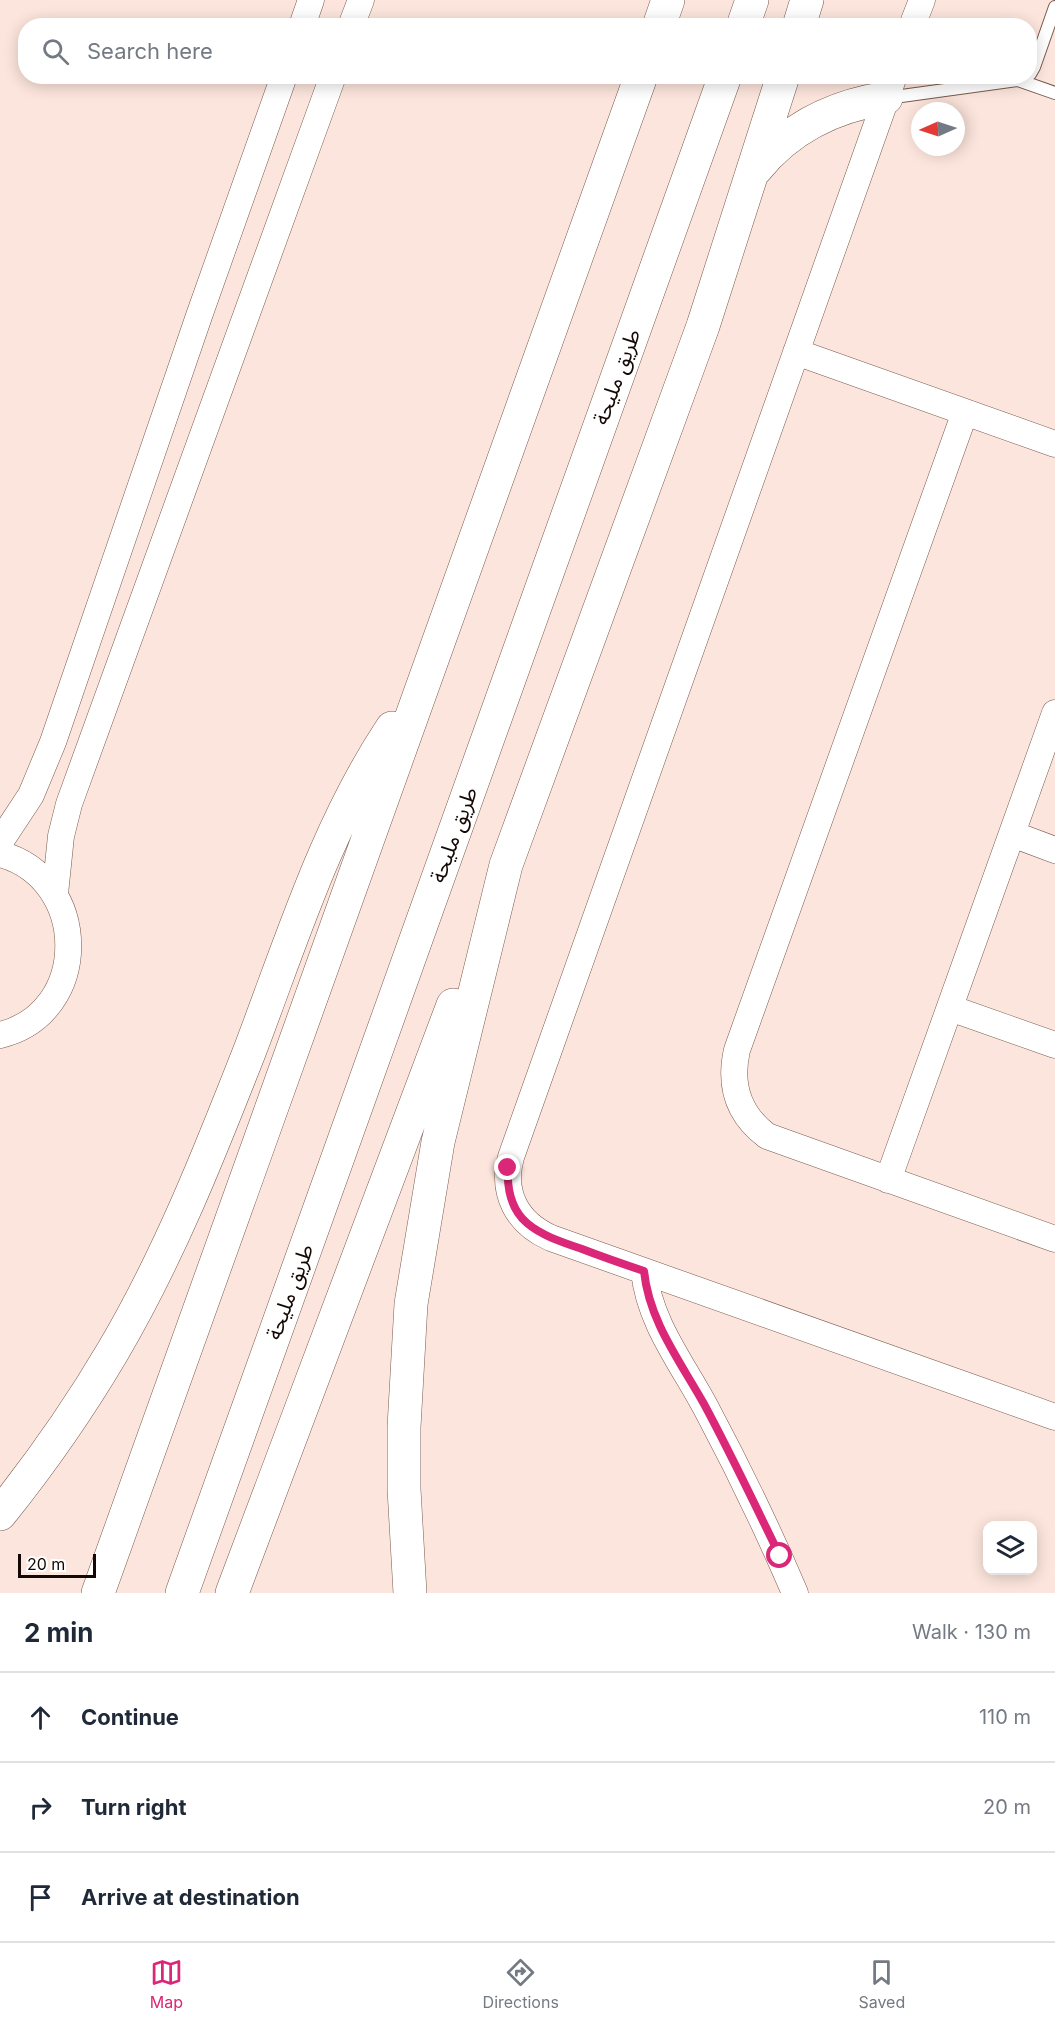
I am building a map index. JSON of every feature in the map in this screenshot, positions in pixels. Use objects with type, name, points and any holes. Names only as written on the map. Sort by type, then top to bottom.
[{"type":"highway","points":[[662,18],[668,0]]},
{"type":"highway","points":[[746,18],[753,0]]},
{"type":"highway","points":[[801,18],[807,0]]},
{"type":"highway","points":[[98,1593],[637,84]]},
{"type":"highway","name":"طريق مليحة","points":[[182,1593],[722,84]]},
{"type":"highway","points":[[232,1593],[506,864],[703,326],[780,84]]},
{"type":"highway","points":[[751,175],[781,143],[818,118],[860,102],[890,87]]},
{"type":"highway","points":[[0,1514],[65,1426],[107,1360],[154,1273],[193,1191],[243,1068],[320,866],[351,798],[387,735],[426,677]]},
{"type":"highway","points":[[410,1593],[404,1499],[404,1427],[411,1304],[438,1142],[506,864]]},
{"type":"street","points":[[305,18],[311,0]]},
{"type":"street","points":[[354,18],[361,0]]},
{"type":"street","points":[[915,18],[922,0]]},
{"type":"street","points":[[0,842],[31,795],[53,742],[281,84]]},
{"type":"street","points":[[55,894],[61,836],[72,794],[330,84]]},
{"type":"street","points":[[890,87],[508,1168],[509,1194],[517,1211],[529,1226],[550,1238],[1055,1417]]},
{"type":"street","points":[[796,352],[1055,444]]},
{"type":"street","points":[[965,412],[736,1050],[733,1064],[734,1084],[747,1117],[761,1131],[779,1142],[1055,1239]]},
{"type":"street","points":[[888,1180],[1055,713]]},
{"type":"street","points":[[1012,834],[1055,850]]},
{"type":"street","points":[[0,854],[21,862],[34,871],[55,894],[68,926],[68,960],[64,976],[46,1006],[10,1031],[0,1052]]},
{"type":"street","points":[[950,1008],[1055,1045]]},
{"type":"street","points":[[644,1271],[655,1317],[743,1480],[795,1593]]},
{"type":"lane","points":[[1037,58],[1055,7]]},
{"type":"lane","points":[[1037,83],[1055,93]]},
{"type":"lane","points":[[890,87],[930,84]]},
{"type":"route","points":[[508,1168],[509,1194],[520,1216],[529,1226],[550,1238],[644,1271],[655,1317],[704,1405],[780,1556]]}]
